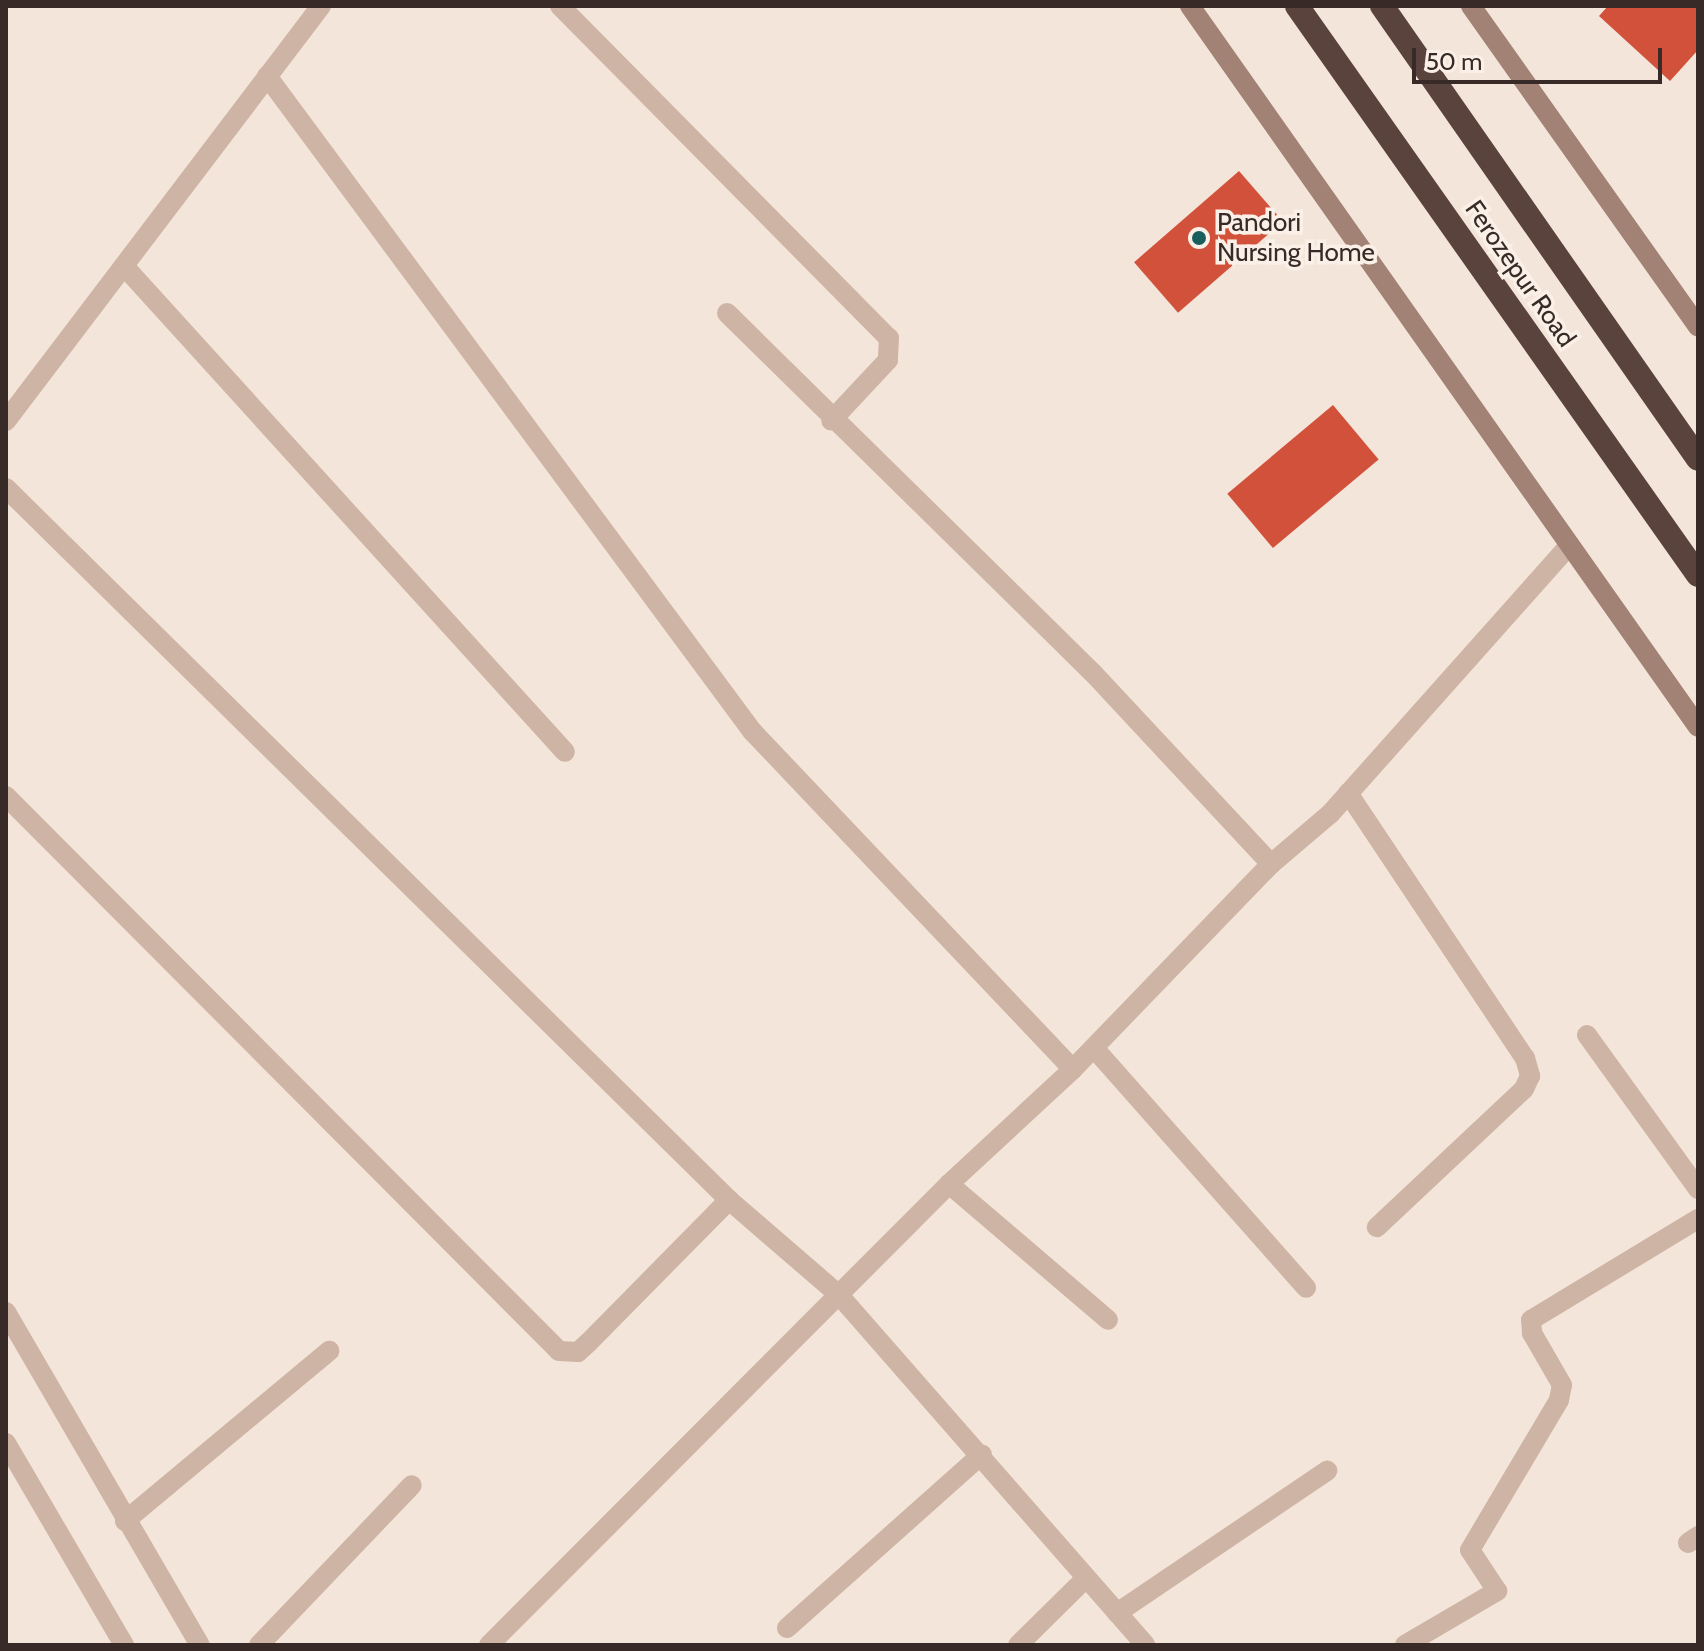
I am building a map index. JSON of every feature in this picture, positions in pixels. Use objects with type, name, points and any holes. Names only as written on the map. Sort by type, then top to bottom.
[{"type":"highway","name":"Ferozepur Road","points":[[1297,6],[1698,575]]},
{"type":"highway","points":[[1382,6],[1698,459]]},
{"type":"main road","points":[[1190,6],[1568,547],[1698,727]]},
{"type":"main road","points":[[1471,6],[1698,327]]},
{"type":"street","points":[[6,419],[321,6]]},
{"type":"street","points":[[560,6],[889,338],[888,360],[831,421]]},
{"type":"street","points":[[267,76],[752,731],[1073,1069]]},
{"type":"street","points":[[124,266],[565,752]]},
{"type":"street","points":[[727,313],[831,421],[1093,673],[1271,864]]},
{"type":"street","points":[[6,488],[729,1200],[839,1295],[982,1454],[1085,1579],[1145,1645]]},
{"type":"street","points":[[489,1645],[949,1184],[1073,1069],[1271,864],[1348,793],[1568,547]]},
{"type":"street","points":[[1348,793],[1525,1058],[1530,1076],[1524,1089],[1377,1227]]},
{"type":"street","points":[[6,796],[559,1351],[578,1352],[729,1200]]},
{"type":"street","points":[[1587,1035],[1698,1189]]},
{"type":"street","points":[[1094,1048],[1306,1288]]},
{"type":"street","points":[[949,1184],[1108,1320]]},
{"type":"street","points":[[1405,1645],[1497,1591],[1470,1550],[1559,1400],[1562,1385],[1532,1333],[1531,1320],[1698,1219]]},
{"type":"street","points":[[6,1312],[200,1645]]},
{"type":"street","points":[[125,1521],[329,1351]]},
{"type":"street","points":[[6,1443],[124,1645]]},
{"type":"street","points":[[787,1628],[982,1454]]},
{"type":"street","points":[[1117,1613],[1327,1471]]},
{"type":"street","points":[[259,1645],[412,1485]]},
{"type":"street","points":[[1018,1645],[1085,1579]]},
{"type":"building","points":[[1608,6],[1698,6],[1698,50],[1670,81],[1599,16]]},
{"type":"building","points":[[1239,171],[1283,222],[1178,313],[1134,262]]},
{"type":"building","points":[[1333,405],[1379,459],[1273,548],[1227,494]]},
{"type":"place","name":"Pandori Nursing Home","points":[[1199,238]]}]
